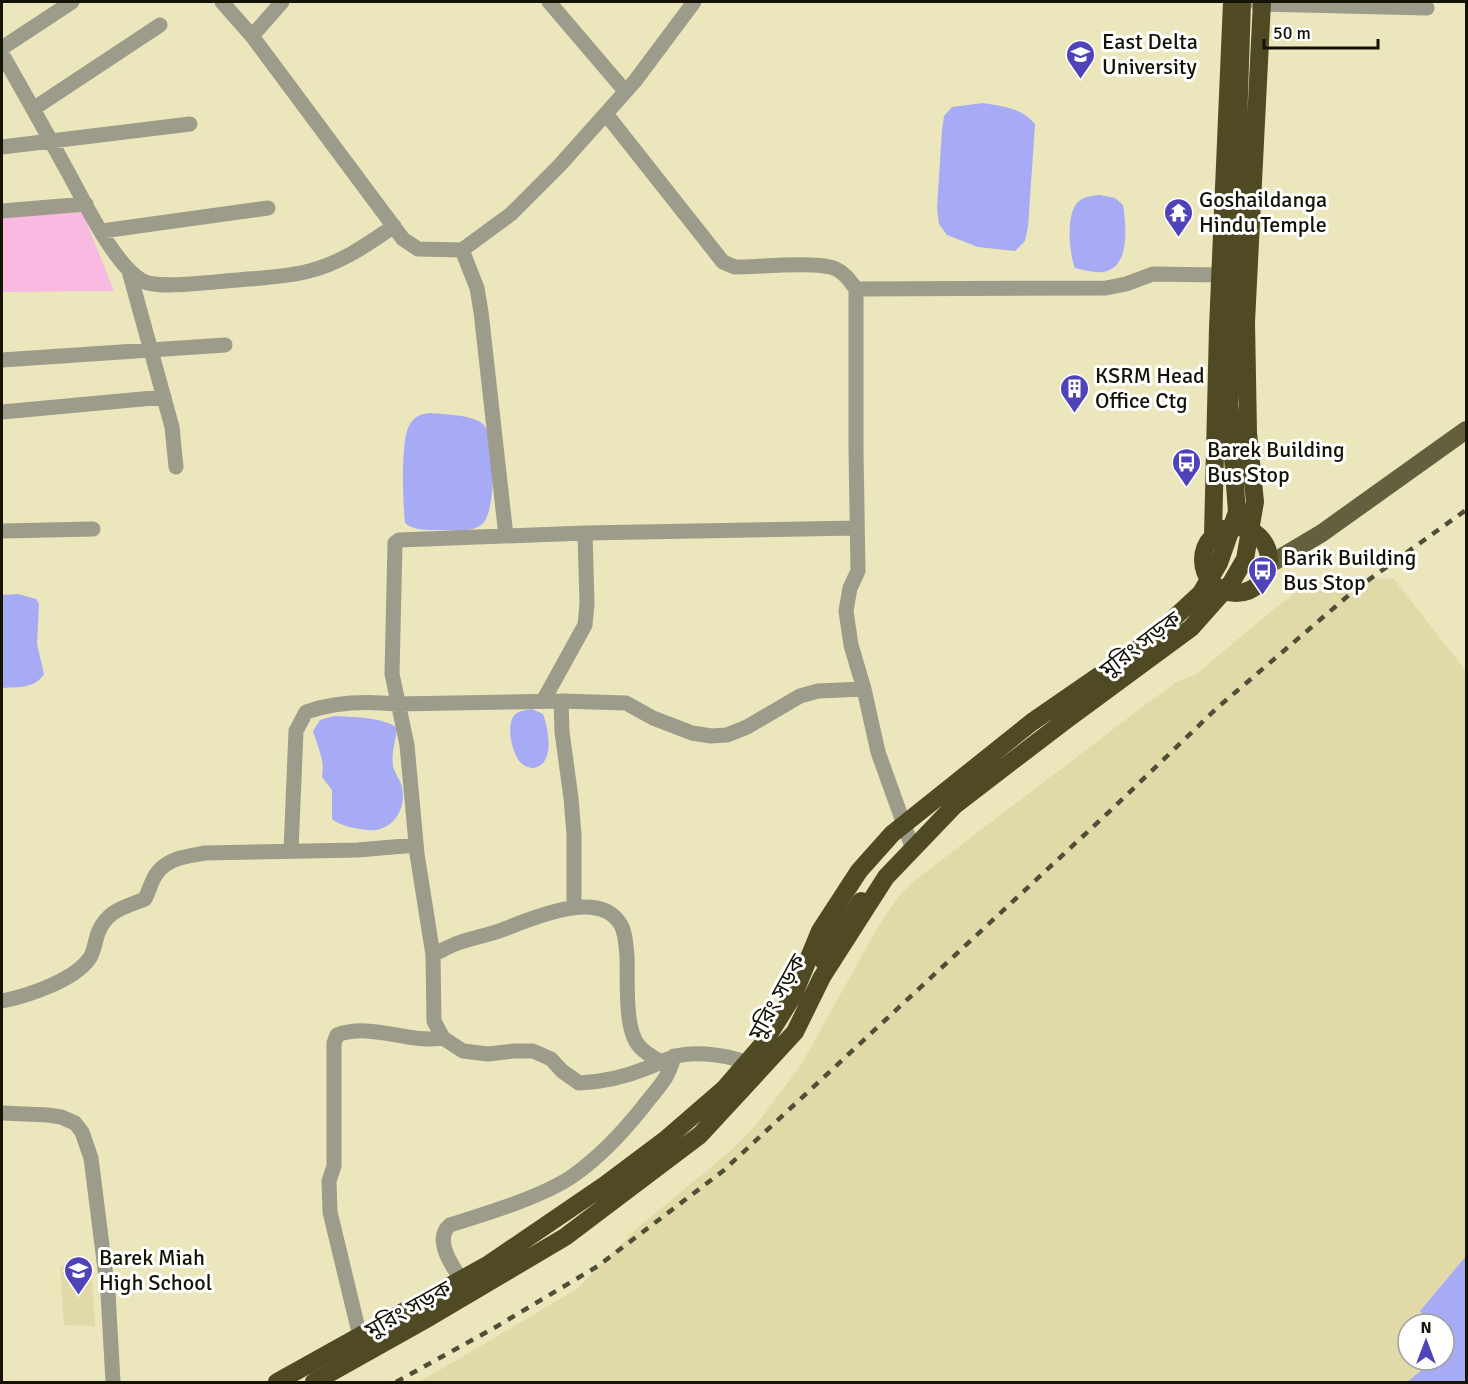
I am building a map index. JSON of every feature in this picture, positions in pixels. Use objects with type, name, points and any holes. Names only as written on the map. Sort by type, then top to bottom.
[{"type":"highway","points":[[1213,535],[1220,275],[1232,2]]},
{"type":"highway","points":[[1251,531],[1240,434],[1255,2]]},
{"type":"highway","points":[[277,1383],[489,1264],[605,1185],[665,1140],[725,1088],[763,1044],[793,996],[820,931],[859,871],[892,834],[1032,722],[1148,642],[1201,593],[1219,563],[1237,512],[1229,404],[1255,2]]},
{"type":"highway","points":[[314,1383],[565,1237],[700,1135],[795,1032],[822,977],[886,876],[955,805],[1191,628],[1231,583],[1245,559],[1255,502],[1248,433],[1246,322],[1255,2]]},
{"type":"highway","points":[[1232,527],[1242,527],[1259,536],[1266,544],[1270,564],[1267,573],[1254,589],[1245,593],[1231,593],[1216,588],[1209,581],[1202,562],[1203,552],[1213,535],[1232,527]]},
{"type":"highway","name":"মুরিং সড়ক","points":[[330,1383],[578,1238],[700,1136],[762,1071],[783,1039],[839,933],[879,874],[911,843],[1184,642],[1207,622],[1231,593]]},
{"type":"main road","points":[[1270,564],[1322,532],[1467,430]]},
{"type":"street","points":[[2,48],[72,2]]},
{"type":"street","points":[[222,2],[252,36],[404,239],[418,249],[462,250],[511,214],[559,166],[635,81],[694,2]]},
{"type":"street","points":[[252,36],[282,2]]},
{"type":"street","points":[[549,2],[624,91]]},
{"type":"street","points":[[1255,2],[1427,8]]},
{"type":"street","points":[[33,109],[160,25]]},
{"type":"street","points":[[2,54],[86,204],[129,271],[172,427],[176,467]]},
{"type":"street","points":[[606,114],[723,262],[735,267],[819,266],[834,268],[845,274],[856,289],[858,571],[850,588],[846,611],[851,645],[864,689],[878,752],[911,843]]},
{"type":"street","points":[[2,147],[190,124]]},
{"type":"street","points":[[2,211],[86,204]]},
{"type":"street","points":[[102,231],[268,208]]},
{"type":"street","points":[[129,271],[144,282],[156,285],[277,277],[308,272],[359,250],[394,226]]},
{"type":"street","points":[[462,250],[477,288],[481,312],[506,536]]},
{"type":"street","points":[[856,289],[1106,288],[1126,284],[1153,274],[1220,275]]},
{"type":"street","points":[[2,360],[225,345]]},
{"type":"street","points":[[2,412],[164,396]]},
{"type":"street","points":[[762,1071],[744,1060],[707,1054],[668,1059],[645,1069],[601,1082],[579,1083],[562,1071],[551,1059],[533,1051],[488,1054],[463,1051],[443,1038],[434,1021],[433,955],[416,845],[406,744],[392,674],[395,543],[399,540],[585,533],[856,528]]},
{"type":"street","points":[[2,531],[93,529]]},
{"type":"street","points":[[543,701],[585,625],[587,604],[585,533]]},
{"type":"street","points":[[291,851],[296,731],[306,712],[329,705],[378,702],[397,704],[543,701],[626,703],[653,718],[692,733],[711,736],[727,735],[747,727],[800,696],[818,691],[864,689]]},
{"type":"street","points":[[561,701],[562,732],[574,835],[574,908]]},
{"type":"street","points":[[2,1001],[23,997],[44,989],[62,980],[90,959],[104,920],[123,906],[145,899],[156,873],[180,858],[205,853],[358,850],[416,845]]},
{"type":"street","points":[[433,955],[456,943],[501,931],[540,915],[574,908],[600,909],[614,916],[622,926],[626,945],[629,1022],[632,1036],[640,1047],[668,1059]]},
{"type":"street","points":[[366,1360],[330,1212],[328,1193],[334,1166],[334,1043],[337,1035],[365,1031],[430,1040],[443,1038]]},
{"type":"street","points":[[475,1299],[445,1248],[442,1238],[443,1231],[450,1225],[533,1196],[573,1177],[598,1157],[661,1087],[671,1071],[668,1059]]},
{"type":"street","points":[[2,1113],[62,1117],[75,1123],[87,1144],[91,1158],[108,1293],[113,1383]]},
{"type":"shaded area","points":[[82,211],[114,291],[2,292],[2,217]]},
{"type":"shaded area","points":[[1393,578],[1466,671],[1466,1256],[1421,1312],[1396,1312],[1396,1372],[1419,1372],[1407,1382],[419,1382],[577,1289],[635,1230],[728,1153],[756,1125],[801,1065],[878,927],[898,897],[914,881],[1141,708],[1178,681],[1195,675],[1279,605],[1308,584]]},
{"type":"shaded area","name":"Barek Miah High School","points":[[91,1265],[95,1326],[64,1325],[60,1266]]},
{"type":"water","points":[[983,103],[1018,111],[1035,124],[1028,227],[1025,241],[1015,251],[978,247],[947,235],[939,224],[937,208],[944,116],[952,107]]},
{"type":"water","points":[[1100,195],[1115,198],[1123,205],[1125,244],[1122,254],[1112,269],[1103,272],[1075,268],[1071,253],[1071,216],[1079,201]]},
{"type":"water","points":[[430,413],[472,419],[483,424],[487,431],[492,459],[492,492],[486,518],[477,528],[427,530],[417,529],[405,523],[403,472],[407,432],[416,417]]},
{"type":"water","points":[[18,594],[36,599],[39,604],[37,644],[44,674],[31,685],[2,688],[2,595]]},
{"type":"water","points":[[532,709],[543,714],[549,744],[545,759],[541,765],[534,768],[524,765],[518,759],[510,730],[515,714]]},
{"type":"water","points":[[334,716],[376,720],[397,728],[393,760],[402,787],[402,804],[396,818],[384,828],[358,829],[332,819],[332,790],[322,777],[322,759],[313,731],[320,720]]},
{"type":"water","points":[[1466,1256],[1466,1382],[1407,1382],[1419,1372],[1456,1372],[1456,1312],[1420,1311]]},
{"type":"railway","points":[[396,1382],[494,1328],[598,1266],[723,1171],[1110,811],[1217,708],[1356,589],[1466,510]]},
{"type":"place","name":"East Delta University","points":[[1081,80]]},
{"type":"place","name":"Goshaildanga Hindu Temple","points":[[1178,238]]},
{"type":"place","name":"KSRM Head Office Ctg","points":[[1074,414]]},
{"type":"place","name":"Barek Building Bus Stop","points":[[1186,488]]},
{"type":"place","name":"Barik Building Bus Stop","points":[[1262,596]]},
{"type":"place","name":"Barek Miah High School","points":[[78,1296]]}]
